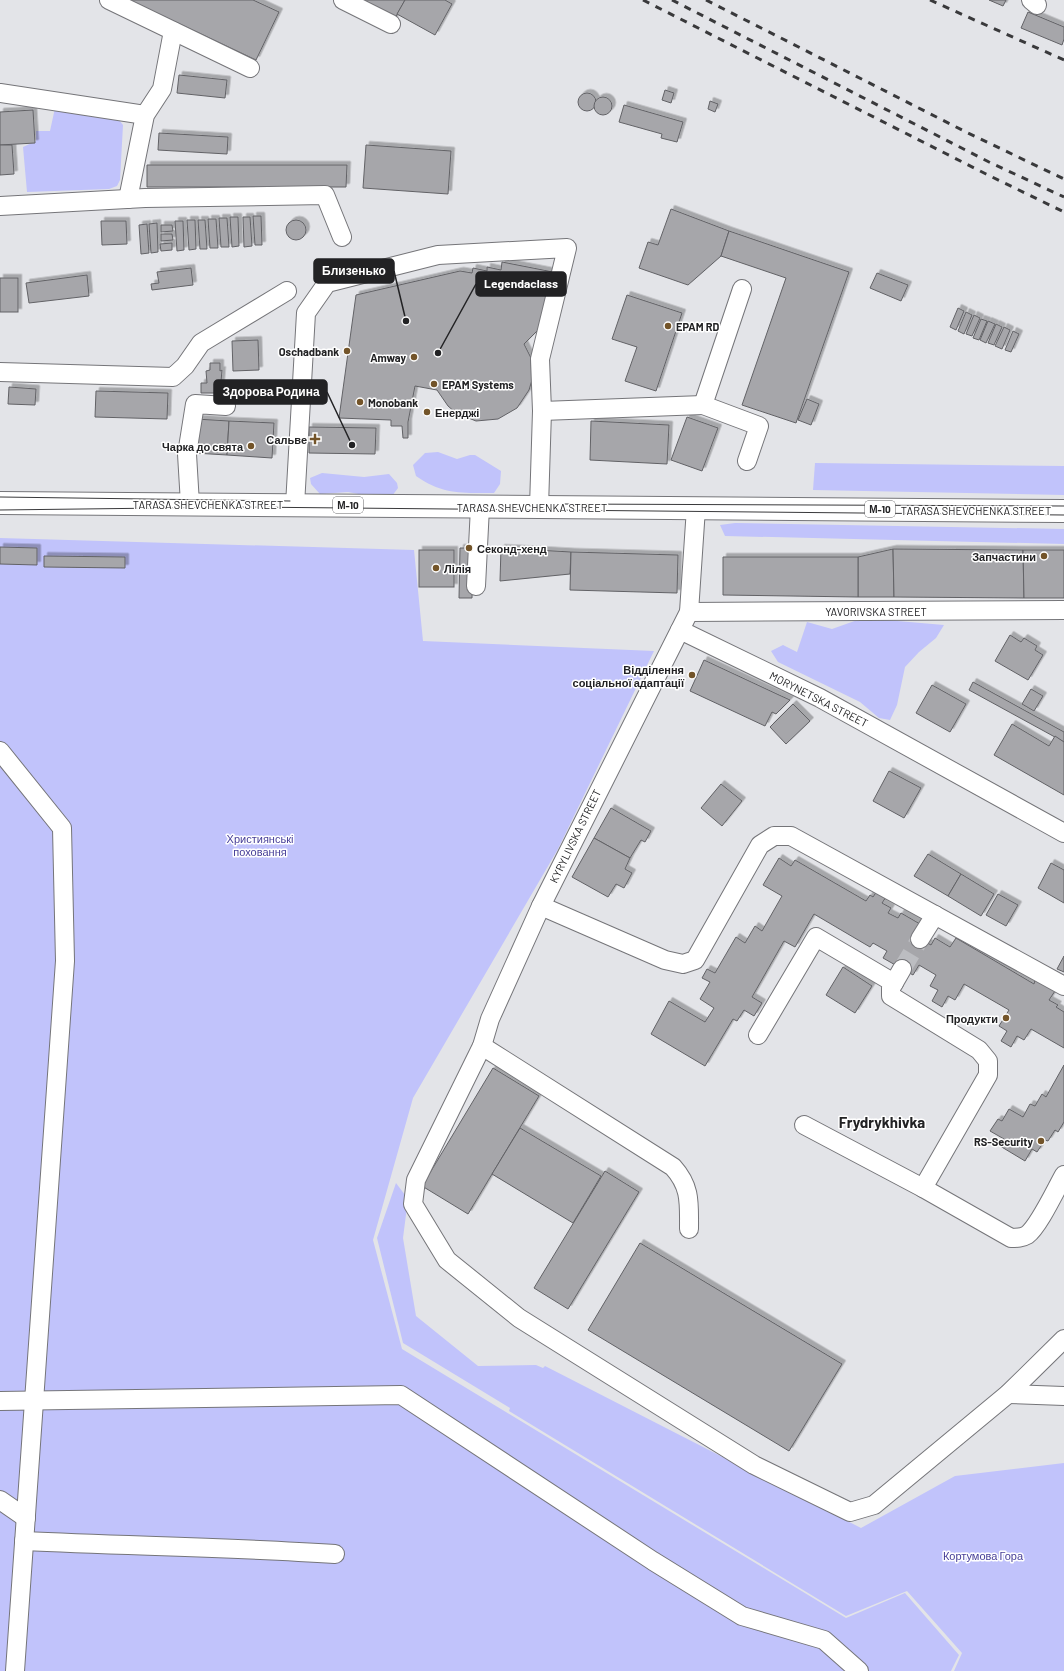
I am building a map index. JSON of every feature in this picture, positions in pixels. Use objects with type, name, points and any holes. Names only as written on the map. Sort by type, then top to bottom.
[{"type":"main road","name":"TARASA SHEVCHENKA STREET","points":[[0,503],[1064,510]]},
{"type":"street","points":[[109,0],[250,68]]},
{"type":"street","points":[[343,0],[391,24]]},
{"type":"street","points":[[128,199],[145,114],[162,89],[172,31]]},
{"type":"street","points":[[0,94],[145,114]]},
{"type":"street","points":[[0,206],[128,199],[325,195],[342,237]]},
{"type":"street","points":[[295,505],[306,313],[327,283],[438,255],[567,248],[540,359],[542,411],[539,507]]},
{"type":"street","points":[[703,405],[742,289]]},
{"type":"street","points":[[0,372],[173,377],[184,366],[201,343],[287,291]]},
{"type":"street","points":[[190,504],[187,454],[195,404],[226,406]]},
{"type":"street","points":[[542,411],[703,405],[759,426],[747,460]]},
{"type":"street","points":[[476,586],[480,507]]},
{"type":"street","points":[[680,630],[689,612],[696,508]]},
{"type":"street","name":"YAVORIVSKA STREET","points":[[689,612],[1064,610]]},
{"type":"street","name":"MORYNETSKA STREET","points":[[680,630],[820,698],[1064,833]]},
{"type":"street","name":"KYRYLIVSKA STREET","points":[[680,630],[662,661],[541,906],[490,1019],[482,1046],[416,1180],[413,1204],[447,1260],[519,1318],[754,1465],[850,1512],[874,1505],[1008,1394],[1064,1339]]},
{"type":"street","points":[[0,751],[62,828],[65,961],[15,1671]]},
{"type":"street","points":[[541,906],[664,960],[684,964],[695,960],[760,845],[774,836],[791,836],[1064,986]]},
{"type":"street","points":[[920,939],[935,915]]},
{"type":"street","points":[[758,1036],[816,937],[898,976],[890,992],[894,1000],[979,1050],[988,1061],[988,1075],[923,1188]]},
{"type":"street","points":[[482,1046],[672,1167],[682,1177],[688,1192],[690,1229]]},
{"type":"street","points":[[804,1125],[923,1188],[1012,1238],[1019,1238],[1027,1235],[1034,1227],[1064,1174]]},
{"type":"street","points":[[1008,1394],[1064,1396]]},
{"type":"street","points":[[0,1401],[400,1395],[653,1561],[742,1616],[824,1640],[859,1671]]},
{"type":"street","points":[[0,1500],[26,1518]]},
{"type":"street","points":[[24,1541],[178,1548],[255,1548],[335,1554]]},
{"type":"green space","points":[[55,108],[115,115],[123,125],[120,180],[117,186],[109,189],[27,192],[23,147],[36,141],[36,131],[50,131]]},
{"type":"green space","points":[[438,452],[457,459],[475,455],[501,471],[500,484],[494,493],[463,493],[435,487],[416,476],[413,465],[425,453]]},
{"type":"green space","points":[[815,463],[1064,466],[1064,495],[813,490]]},
{"type":"green space","points":[[322,473],[364,477],[389,474],[397,483],[398,488],[392,496],[374,497],[348,492],[320,494],[311,484],[310,478]]},
{"type":"green space","points":[[735,523],[1064,529],[1064,544],[725,536],[720,525]]},
{"type":"green space","name":"Християнські поховання","points":[[0,538],[414,550],[423,641],[654,651],[558,849],[413,1098],[373,1240],[402,1349],[846,1618],[905,1593],[959,1655],[951,1671],[0,1671]]},
{"type":"green space","points":[[863,618],[944,625],[936,638],[919,652],[905,667],[897,705],[890,720],[879,718],[860,702],[778,662],[771,651],[783,645],[797,652],[807,622],[832,629]]},
{"type":"green space","name":"Кортумова Гора","points":[[396,1183],[408,1199],[403,1238],[416,1316],[478,1366],[536,1365],[543,1368],[545,1366],[861,1528],[955,1476],[1064,1463],[1064,1671],[954,1671],[962,1653],[907,1591],[846,1616],[509,1411],[510,1408],[403,1343],[377,1238]]},
{"type":"building","points":[[129,0],[253,0],[279,12],[256,60]]},
{"type":"building","points":[[357,0],[405,0],[394,20]]},
{"type":"building","points":[[405,0],[445,0],[452,4],[435,35],[397,14]]},
{"type":"building","points":[[989,0],[1006,0],[1003,6]]},
{"type":"building","points":[[1028,12],[1064,27],[1064,39],[1062,45],[1021,28]]},
{"type":"building","points":[[179,75],[227,80],[225,98],[177,93]]},
{"type":"building","points":[[665,90],[674,93],[671,103],[662,100]]},
{"type":"building","points":[[587,93],[593,96],[596,102],[593,108],[587,111],[581,108],[578,102],[581,96]]},
{"type":"building","points":[[603,97],[609,100],[612,106],[609,112],[603,115],[597,112],[594,106],[597,100]]},
{"type":"building","points":[[710,101],[718,104],[715,112],[708,109]]},
{"type":"building","points":[[624,105],[683,122],[677,142],[661,138],[662,134],[619,122]]},
{"type":"building","points":[[33,110],[35,143],[0,145],[0,112]]},
{"type":"building","points":[[159,133],[228,137],[227,154],[158,150]]},
{"type":"building","points":[[0,145],[12,145],[14,174],[0,175]]},
{"type":"building","points":[[366,145],[451,151],[448,194],[363,188]]},
{"type":"building","points":[[147,165],[347,165],[346,187],[147,187]]},
{"type":"building","points":[[671,209],[729,231],[721,256],[688,285],[639,268],[648,242],[658,245]]},
{"type":"building","points":[[253,216],[261,216],[262,245],[255,245]]},
{"type":"building","points":[[230,217],[238,217],[239,246],[232,247]]},
{"type":"building","points":[[243,217],[250,217],[252,246],[244,247]]},
{"type":"building","points":[[219,218],[227,218],[229,247],[221,247]]},
{"type":"building","points":[[208,219],[216,219],[218,248],[210,248]]},
{"type":"building","points":[[187,220],[195,220],[196,249],[189,250]]},
{"type":"building","points":[[198,220],[205,220],[207,249],[200,249]]},
{"type":"building","points":[[296,220],[303,223],[306,230],[303,237],[296,240],[289,237],[286,230],[289,223]]},
{"type":"building","points":[[101,221],[126,221],[127,244],[102,245]]},
{"type":"building","points":[[175,221],[183,221],[184,250],[177,251]]},
{"type":"building","points":[[157,223],[158,252],[151,253],[149,224]]},
{"type":"building","points":[[147,224],[149,253],[141,254],[139,225]]},
{"type":"building","points":[[161,225],[172,225],[173,231],[161,232]]},
{"type":"building","points":[[729,231],[849,272],[796,423],[742,405],[786,278],[721,256]]},
{"type":"building","points":[[161,234],[172,234],[173,240],[161,241]]},
{"type":"building","points":[[172,243],[172,250],[161,251],[160,244]]},
{"type":"building","points":[[502,262],[553,272],[546,322],[524,344],[531,358],[532,380],[529,390],[517,408],[498,419],[476,421],[456,413],[448,406],[437,390],[415,386],[408,422],[408,438],[403,438],[402,426],[391,426],[391,420],[339,418],[356,295],[460,271],[472,273],[473,268],[487,271],[487,267],[501,270]]},
{"type":"building","points":[[191,268],[193,285],[152,290],[151,284],[159,283],[157,272]]},
{"type":"building","points":[[877,273],[908,285],[901,301],[870,288]]},
{"type":"building","points":[[87,275],[89,296],[29,303],[26,283]]},
{"type":"building","points":[[0,278],[18,278],[18,312],[0,312]]},
{"type":"building","points":[[627,295],[682,313],[656,391],[625,381],[637,347],[612,339]]},
{"type":"building","points":[[958,308],[964,311],[956,330],[950,327]]},
{"type":"building","points":[[966,312],[972,315],[964,334],[958,331]]},
{"type":"building","points":[[974,315],[980,318],[972,336],[966,334]]},
{"type":"building","points":[[981,319],[987,321],[979,340],[973,338]]},
{"type":"building","points":[[988,321],[995,324],[986,343],[980,340]]},
{"type":"building","points":[[996,324],[1002,327],[994,345],[988,343]]},
{"type":"building","points":[[1004,327],[1010,330],[1002,349],[995,346]]},
{"type":"building","points":[[1013,331],[1019,334],[1011,352],[1005,350]]},
{"type":"building","points":[[258,340],[259,370],[233,371],[232,341]]},
{"type":"building","points":[[210,363],[220,363],[220,371],[222,370],[220,393],[201,393],[201,383],[207,383],[206,371],[210,370]]},
{"type":"building","points":[[9,387],[36,389],[35,405],[8,404]]},
{"type":"building","points":[[96,391],[168,393],[167,419],[95,417]]},
{"type":"building","points":[[807,399],[819,404],[811,425],[798,420]]},
{"type":"building","points":[[687,417],[718,428],[702,471],[671,460]]},
{"type":"building","points":[[196,419],[229,421],[227,455],[194,453]]},
{"type":"building","points":[[229,421],[274,423],[272,458],[227,455]]},
{"type":"building","points":[[591,421],[669,425],[667,464],[590,460]]},
{"type":"building","points":[[309,427],[376,428],[375,454],[309,453]]},
{"type":"building","points":[[0,547],[37,548],[37,565],[0,564]]},
{"type":"building","points":[[460,548],[473,548],[472,598],[459,598]]},
{"type":"building","points":[[501,548],[571,552],[570,574],[500,581]]},
{"type":"building","points":[[893,549],[894,597],[858,597],[858,557]]},
{"type":"building","points":[[893,549],[1023,550],[1024,598],[894,597]]},
{"type":"building","name":"Лілія","points":[[419,550],[454,550],[454,587],[419,587]]},
{"type":"building","points":[[1023,550],[1064,550],[1064,598],[1024,598]]},
{"type":"building","points":[[571,552],[678,555],[677,593],[570,590]]},
{"type":"building","points":[[44,556],[125,557],[125,568],[44,567]]},
{"type":"building","points":[[723,557],[858,557],[858,597],[723,595]]},
{"type":"building","points":[[1010,635],[1021,642],[1024,638],[1037,646],[1035,650],[1043,655],[1028,680],[995,661]]},
{"type":"building","points":[[704,660],[790,700],[776,714],[772,712],[765,726],[690,691]]},
{"type":"building","points":[[973,682],[1064,732],[1064,742],[969,690]]},
{"type":"building","points":[[932,685],[966,704],[950,732],[916,713]]},
{"type":"building","points":[[1031,689],[1043,696],[1034,711],[1022,704]]},
{"type":"building","points":[[793,704],[810,721],[786,744],[770,727]]},
{"type":"building","points":[[1012,724],[1049,746],[1055,736],[1064,742],[1064,795],[994,755]]},
{"type":"building","points":[[889,771],[921,788],[904,818],[873,801]]},
{"type":"building","points":[[721,784],[742,801],[722,826],[701,808]]},
{"type":"building","points":[[611,808],[651,831],[645,842],[641,840],[630,858],[594,838]]},
{"type":"building","points":[[594,838],[630,858],[625,869],[632,873],[624,888],[616,884],[608,897],[572,877]]},
{"type":"building","points":[[928,854],[961,874],[948,896],[914,876]]},
{"type":"building","points":[[779,858],[791,866],[795,860],[866,901],[870,895],[873,897],[877,891],[886,897],[882,903],[891,908],[888,913],[898,918],[901,913],[920,924],[914,935],[931,945],[935,938],[950,947],[956,938],[1034,984],[1035,980],[1055,991],[1049,1000],[1058,1005],[1056,1007],[1064,1012],[1064,1048],[1031,1029],[1024,1040],[1017,1036],[1011,1047],[1001,1041],[1007,1031],[999,1026],[1009,1010],[964,984],[955,1000],[948,996],[942,1007],[932,1001],[938,990],[930,986],[936,975],[919,965],[913,975],[883,958],[887,951],[873,943],[870,947],[814,914],[795,947],[784,941],[752,997],[762,1003],[754,1016],[744,1010],[737,1021],[733,1019],[705,1066],[651,1034],[669,1001],[705,1022],[714,1008],[700,999],[710,982],[702,978],[707,969],[715,973],[736,937],[745,943],[755,926],[762,931],[782,896],[763,885]]},
{"type":"building","points":[[1051,863],[1064,870],[1064,903],[1038,888]]},
{"type":"building","points":[[961,874],[994,894],[981,916],[948,896]]},
{"type":"building","points":[[998,894],[1018,905],[1006,926],[986,915]]},
{"type":"building","points":[[1064,956],[1064,972],[1057,969]]},
{"type":"building","points":[[843,967],[872,986],[855,1013],[826,995]]},
{"type":"building","points":[[1064,1065],[1064,1122],[1058,1132],[1055,1130],[1048,1141],[1045,1140],[1037,1152],[1032,1149],[1025,1161],[1000,1146],[1004,1139],[990,1131],[998,1119],[1002,1121],[1009,1109],[1023,1117],[1030,1104],[1035,1106],[1042,1094],[1046,1097]]},
{"type":"building","points":[[493,1068],[539,1096],[468,1214],[422,1186]]},
{"type":"building","points":[[520,1128],[601,1176],[573,1223],[492,1174]]},
{"type":"building","points":[[605,1171],[639,1192],[568,1309],[534,1288]]},
{"type":"building","points":[[640,1243],[842,1364],[789,1451],[588,1330]]},
{"type":"tunnel","points":[[902,969],[920,939]]},
{"type":"tram line","points":[[0,497],[290,501]]},
{"type":"tram line","points":[[562,504],[1064,506]]},
{"type":"tram line","points":[[0,510],[244,507],[1064,515]]},
{"type":"railway","points":[[643,0],[1064,212]]},
{"type":"railway","points":[[672,0],[989,162],[1064,197]]},
{"type":"railway","points":[[706,0],[966,132],[1064,179]]},
{"type":"railway","points":[[930,0],[1064,60]]},
{"type":"place","name":"Близенько","points":[[406,321]]},
{"type":"place","name":"EPAM RD","points":[[668,326]]},
{"type":"place","name":"Oschadbank","points":[[347,351]]},
{"type":"place","name":"Legendaclass","points":[[438,353]]},
{"type":"place","name":"Amway","points":[[414,357]]},
{"type":"place","name":"EPAM Systems","points":[[434,384]]},
{"type":"place","name":"Monobank","points":[[360,402]]},
{"type":"place","name":"Енерджі","points":[[427,412]]},
{"type":"place","name":"Сальве","points":[[315,439]]},
{"type":"place","name":"Здорова Родина","points":[[352,445]]},
{"type":"place","name":"Чарка до свята","points":[[251,446]]},
{"type":"place","name":"Секонд-хенд","points":[[469,548]]},
{"type":"place","name":"Запчастини","points":[[1044,556]]},
{"type":"place","name":"Лілія","points":[[436,568]]},
{"type":"place","name":"Відділення соціальної адаптації","points":[[692,675]]},
{"type":"place","name":"Продукти","points":[[1006,1018]]},
{"type":"place","name":"RS-Security","points":[[1041,1141]]},
{"type":"district","name":"Frydrykhivka","points":[[882,1122]]}]
